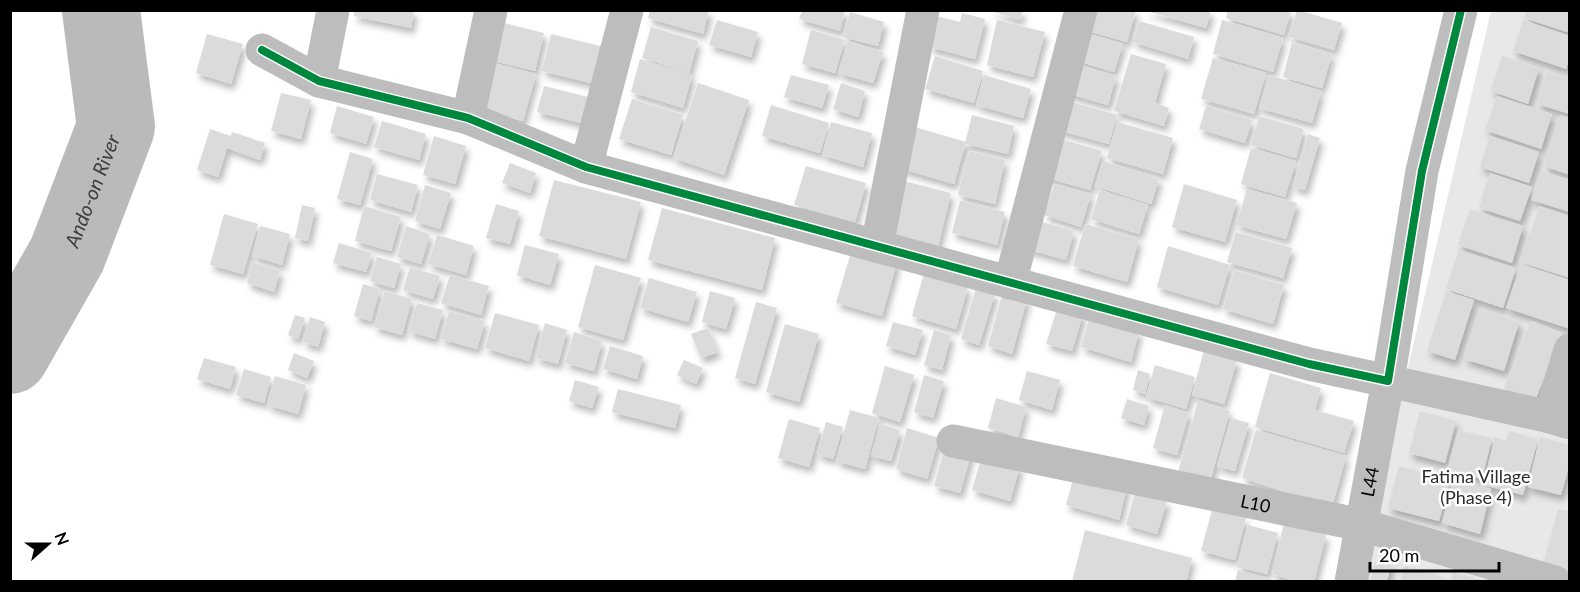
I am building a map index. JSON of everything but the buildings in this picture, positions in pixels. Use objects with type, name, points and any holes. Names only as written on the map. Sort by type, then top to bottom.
[{"type":"street","points":[[319,81],[333,10]]},
{"type":"street","points":[[468,118],[491,10]]},
{"type":"street","points":[[586,167],[627,10]]},
{"type":"street","points":[[877,246],[923,10]]},
{"type":"street","points":[[1010,283],[1081,10]]},
{"type":"street","name":"L44","points":[[1351,582],[1388,381],[1422,171],[1461,10]]},
{"type":"street","points":[[262,50],[319,81],[468,118],[586,167],[1309,364],[1560,420],[1569,350]]},
{"type":"street","name":"L10","points":[[953,441],[1362,525],[1556,582]]},
{"type":"green space","name":"Fatima Village (Phase 4)","points":[[1491,11],[1569,11],[1569,581],[1358,582]]},
{"type":"waterway","name":"Ando-on River","points":[[10,355],[67,255],[116,127],[101,10]]},
{"type":"cycle path","points":[[262,50],[319,81],[468,118],[586,167],[1309,364],[1388,381],[1422,171],[1461,10]]}]
